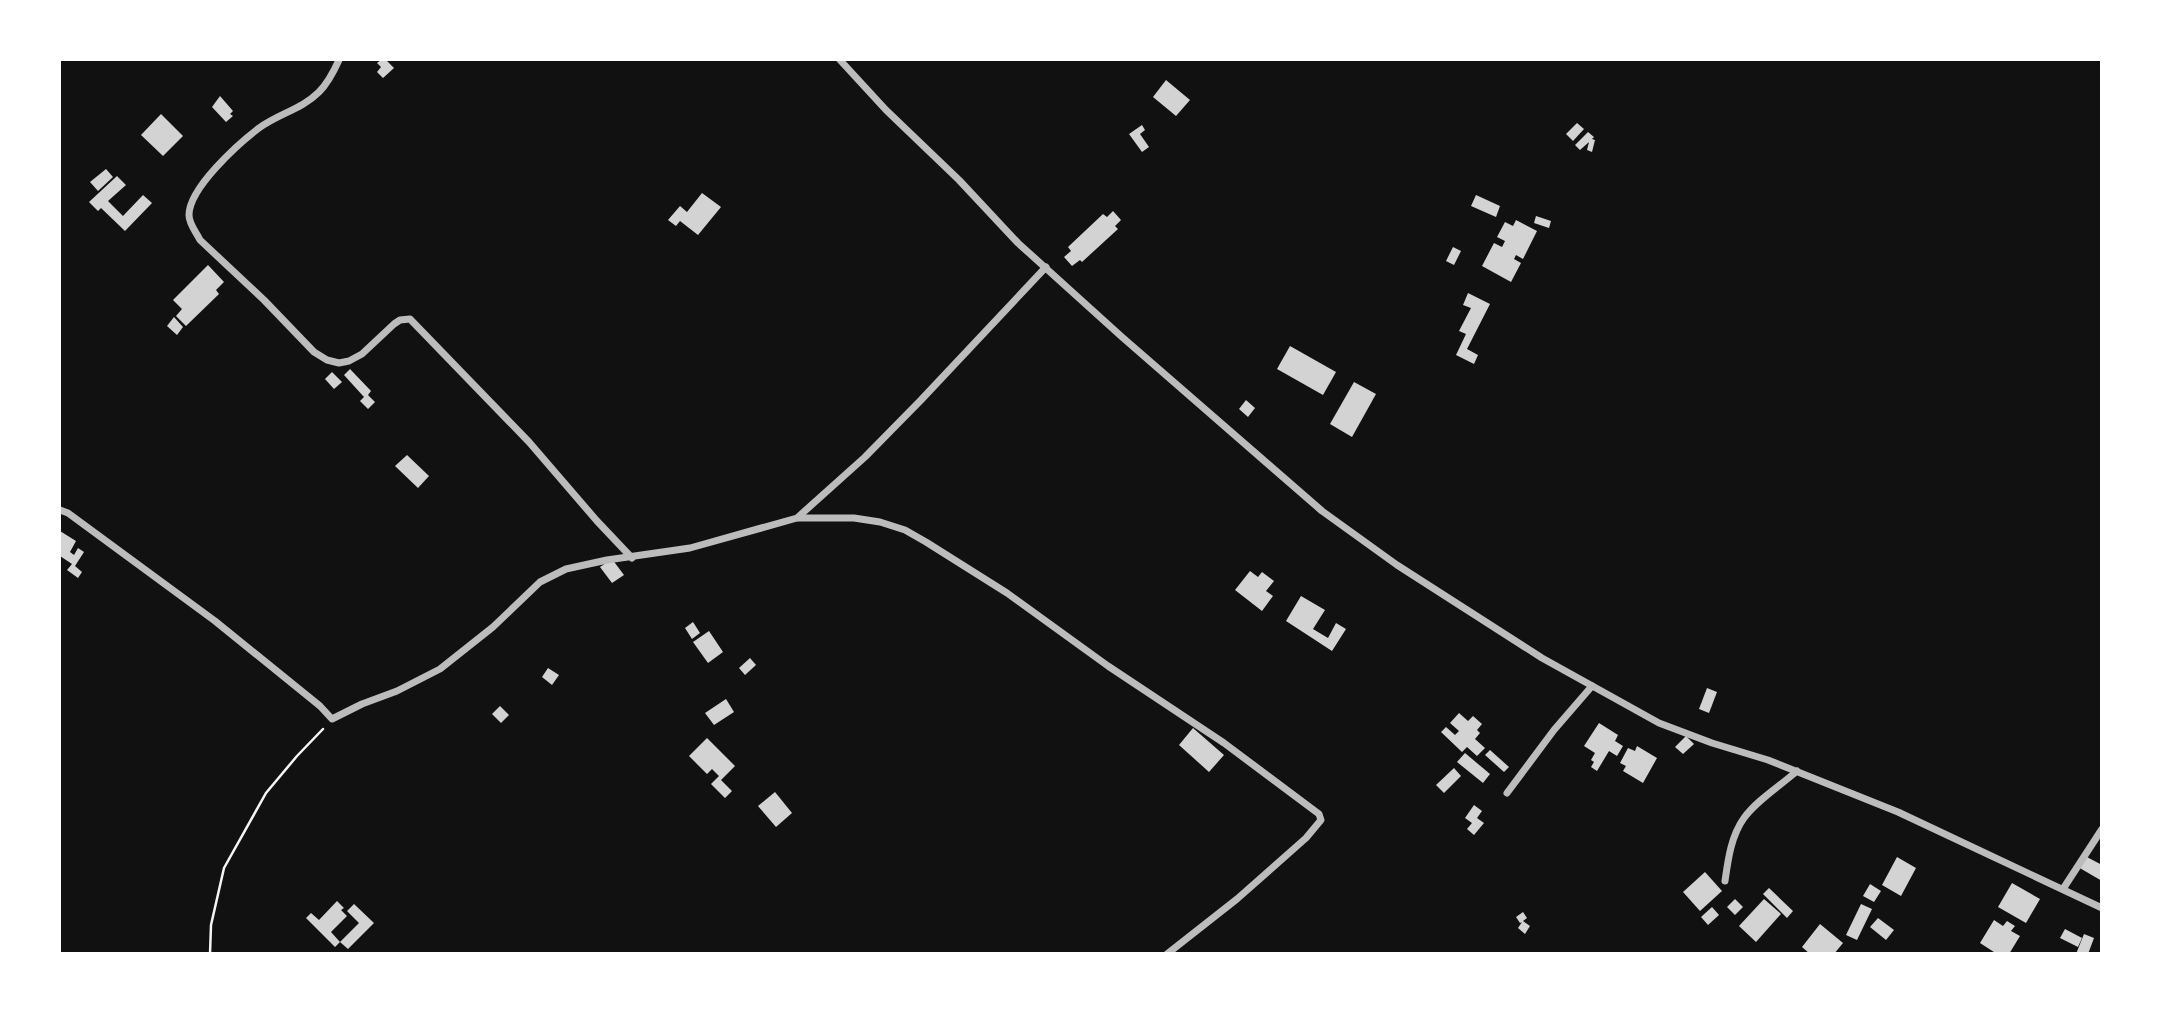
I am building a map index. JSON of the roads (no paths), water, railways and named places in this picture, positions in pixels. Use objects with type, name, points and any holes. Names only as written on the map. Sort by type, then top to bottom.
[{"type":"street","points":[[340,60],[319,92],[304,104],[260,127],[200,185],[192,199],[188,217],[192,227],[200,240],[314,352],[327,360],[339,363],[349,361],[362,354],[394,324],[410,319],[529,442],[632,558]]},
{"type":"street","points":[[840,60],[1018,243],[1322,511],[1397,565],[1492,627],[1659,723],[1797,771],[1898,812],[2102,908]]},
{"type":"street","points":[[797,518],[922,400],[1046,267]]},
{"type":"street","points":[[60,510],[68,513],[215,621],[320,706],[332,719],[440,669],[493,627],[540,582],[566,569],[690,548],[797,518],[854,518],[905,530],[1007,593],[1108,666],[1224,743],[1319,814],[1321,820],[1306,838],[1237,899],[1167,954]]},
{"type":"street","points":[[1507,793],[1554,730],[1592,686]]},
{"type":"street","points":[[1725,881],[1730,852],[1743,819],[1797,771]]},
{"type":"street","points":[[2063,888],[2102,829]]}]
